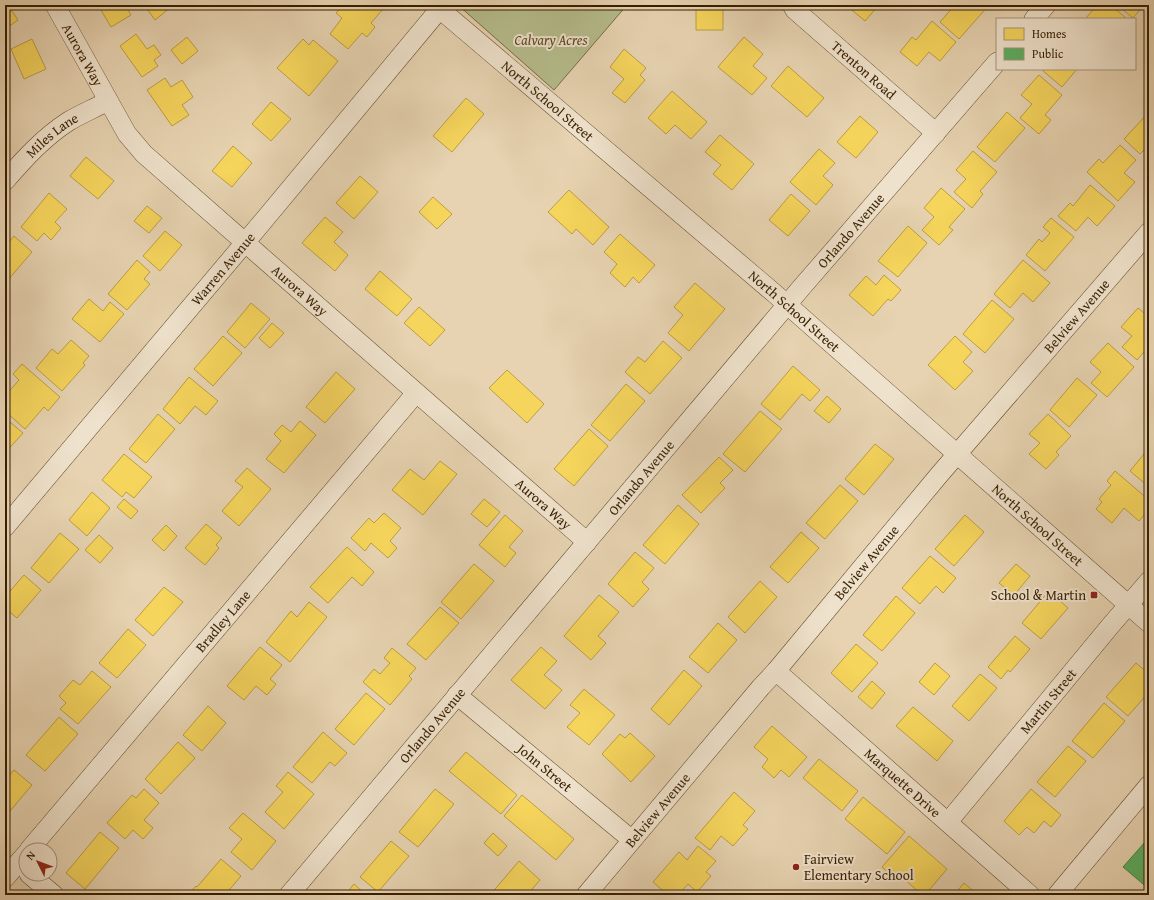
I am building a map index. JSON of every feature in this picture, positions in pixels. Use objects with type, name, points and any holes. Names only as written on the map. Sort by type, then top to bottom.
[{"type":"street","name":"Aurora Way","points":[[55,5],[127,134],[144,154],[587,542]]},
{"type":"street","name":"Trenton Road","points":[[792,5],[795,10],[936,133]]},
{"type":"street","points":[[1035,18],[1046,5]]},
{"type":"street","name":"Warren Avenue","points":[[5,527],[245,243],[439,6]]},
{"type":"street","name":"North School Street","points":[[439,6],[787,305],[1149,623]]},
{"type":"street","name":"Orlando Avenue","points":[[289,895],[787,305],[996,63]]},
{"type":"street","name":"Miles Lane","points":[[5,181],[44,139],[70,120],[108,101]]},
{"type":"street","name":"Belview Avenue","points":[[586,895],[957,455],[1149,232]]},
{"type":"street","name":"Bradley Lane","points":[[38,842],[416,393]]},
{"type":"street","name":"Martin Street","points":[[948,822],[1149,581]]},
{"type":"street","name":"Marquette Drive","points":[[776,671],[1030,895]]},
{"type":"street","name":"John Street","points":[[457,696],[632,840]]},
{"type":"street","points":[[1057,895],[1149,785]]},
{"type":"street","name":"Bradley Lane","points":[[5,878],[18,865]]},
{"type":"street","points":[[42,882],[54,895]]},
{"type":"green space","name":"Calvary Acres","points":[[458,5],[627,5],[554,90]]},
{"type":"building: Homes","points":[[5,5],[8,5],[18,20],[5,29]]},
{"type":"building: Homes","points":[[98,5],[125,5],[131,15],[111,27]]},
{"type":"building: Homes","points":[[144,5],[169,5],[171,7],[155,20]]},
{"type":"building: Homes","points":[[343,5],[352,5],[354,7],[355,5],[379,5],[383,9],[371,23],[375,27],[367,37],[362,33],[348,49],[330,34],[342,18],[336,13]]},
{"type":"building: Homes","points":[[696,5],[723,5],[723,30],[696,30]]},
{"type":"building: Homes","points":[[847,5],[879,5],[865,21]]},
{"type":"building: Homes","points":[[955,5],[989,5],[959,39],[940,22]]},
{"type":"building: Homes","points":[[1097,5],[1111,5],[1126,18],[1086,18]]},
{"type":"building: Homes","points":[[1117,5],[1144,5],[1133,18]]},
{"type":"building: Homes","points":[[932,21],[956,42],[940,61],[929,52],[917,66],[900,52],[912,37],[916,40]]},
{"type":"building: Homes","points":[[136,34],[147,49],[154,45],[161,55],[154,60],[158,66],[142,77],[120,46]]},
{"type":"building: Homes","points":[[187,37],[198,51],[182,64],[171,50]]},
{"type":"building: Homes","points":[[744,37],[763,54],[753,66],[767,78],[752,95],[718,67]]},
{"type":"building: Homes","points":[[32,39],[46,69],[24,79],[11,49]]},
{"type":"building: Homes","points":[[303,39],[309,45],[313,40],[338,61],[309,96],[277,68]]},
{"type":"building: Homes","points":[[624,49],[646,68],[640,75],[645,80],[625,103],[612,93],[624,79],[610,67]]},
{"type":"building: Homes","points":[[788,66],[824,98],[807,117],[771,86]]},
{"type":"building: Homes","points":[[1042,70],[1076,70],[1062,87]]},
{"type":"building: Homes","points":[[1039,75],[1062,95],[1045,115],[1051,120],[1039,134],[1020,118],[1032,104],[1021,95]]},
{"type":"building: Homes","points":[[165,78],[171,87],[182,80],[193,97],[182,105],[189,115],[172,126],[147,90]]},
{"type":"building: Homes","points":[[672,91],[707,122],[691,139],[675,125],[666,134],[648,118]]},
{"type":"building: Homes","points":[[466,98],[484,114],[452,152],[433,136]]},
{"type":"building: Homes","points":[[271,102],[291,119],[271,141],[252,124]]},
{"type":"building: Homes","points":[[1007,112],[1025,128],[995,162],[977,147]]},
{"type":"building: Homes","points":[[1149,112],[1149,145],[1140,154],[1124,139]]},
{"type":"building: Homes","points":[[860,116],[878,132],[856,158],[837,142]]},
{"type":"building: Homes","points":[[720,135],[754,164],[732,190],[713,174],[721,165],[705,152]]},
{"type":"building: Homes","points":[[1120,145],[1136,160],[1124,173],[1135,182],[1118,201],[1087,172],[1099,159],[1103,163]]},
{"type":"building: Homes","points":[[233,146],[252,163],[232,187],[212,171]]},
{"type":"building: Homes","points":[[819,149],[835,163],[823,176],[833,185],[816,205],[790,182]]},
{"type":"building: Homes","points":[[973,151],[997,172],[980,191],[983,194],[972,208],[954,192],[966,179],[956,170]]},
{"type":"building: Homes","points":[[86,157],[114,181],[98,199],[70,176]]},
{"type":"building: Homes","points":[[360,176],[378,192],[354,219],[336,203]]},
{"type":"building: Homes","points":[[1090,185],[1115,206],[1097,226],[1088,217],[1076,231],[1058,216],[1070,203],[1073,206]]},
{"type":"building: Homes","points":[[941,188],[965,209],[949,227],[953,230],[939,245],[922,230],[934,217],[924,208]]},
{"type":"building: Homes","points":[[569,190],[609,227],[593,245],[576,229],[572,234],[548,212]]},
{"type":"building: Homes","points":[[49,193],[67,209],[55,222],[61,228],[51,240],[44,233],[37,241],[21,227]]},
{"type":"building: Homes","points":[[791,194],[810,211],[788,236],[769,220]]},
{"type":"building: Homes","points":[[433,197],[452,214],[437,229],[419,212]]},
{"type":"building: Homes","points":[[147,206],[162,218],[149,233],[134,221]]},
{"type":"building: Homes","points":[[325,217],[343,232],[334,242],[348,255],[335,271],[302,243]]},
{"type":"building: Homes","points":[[1051,218],[1074,237],[1045,271],[1026,255],[1039,239],[1042,242],[1050,233],[1043,227]]},
{"type":"building: Homes","points":[[908,226],[927,243],[898,277],[878,261]]},
{"type":"building: Homes","points":[[165,231],[182,245],[160,271],[143,256]]},
{"type":"building: Homes","points":[[620,234],[655,265],[639,283],[633,277],[625,287],[610,273],[617,264],[604,252]]},
{"type":"building: Homes","points":[[14,236],[32,252],[8,280],[5,277],[5,247]]},
{"type":"building: Homes","points":[[137,260],[150,272],[144,279],[150,284],[127,310],[108,294]]},
{"type":"building: Homes","points":[[1023,260],[1050,283],[1033,302],[1023,293],[1010,308],[994,294]]},
{"type":"building: Homes","points":[[380,271],[412,299],[397,316],[365,289]]},
{"type":"building: Homes","points":[[884,275],[901,290],[891,301],[888,299],[873,316],[849,295],[866,276],[876,285]]},
{"type":"building: Homes","points":[[695,283],[725,309],[689,351],[668,333],[683,315],[674,307]]},
{"type":"building: Homes","points":[[89,299],[103,311],[110,302],[124,314],[100,342],[72,319]]},
{"type":"building: Homes","points":[[992,300],[1014,319],[985,353],[963,334]]},
{"type":"building: Homes","points":[[251,303],[270,319],[245,348],[227,332]]},
{"type":"building: Homes","points":[[419,307],[445,330],[430,346],[404,323]]},
{"type":"building: Homes","points":[[1138,308],[1149,317],[1149,346],[1137,360],[1122,347],[1132,336],[1121,327]]},
{"type":"building: Homes","points":[[272,323],[284,333],[270,348],[259,338]]},
{"type":"building: Homes","points":[[223,336],[242,353],[213,386],[194,369]]},
{"type":"building: Homes","points":[[955,336],[972,352],[963,362],[973,371],[955,390],[928,365]]},
{"type":"building: Homes","points":[[71,340],[89,356],[83,363],[85,365],[62,391],[36,368],[52,349],[58,354]]},
{"type":"building: Homes","points":[[663,341],[682,358],[650,394],[625,372],[638,357],[645,362]]},
{"type":"building: Homes","points":[[1108,343],[1134,367],[1107,397],[1091,383],[1101,372],[1090,362]]},
{"type":"building: Homes","points":[[22,364],[60,397],[48,411],[44,407],[25,429],[5,411],[10,405],[5,401],[5,396],[19,380],[13,374]]},
{"type":"building: Homes","points":[[793,366],[820,390],[810,401],[802,394],[780,420],[761,404]]},
{"type":"building: Homes","points":[[507,370],[544,404],[527,423],[489,388]]},
{"type":"building: Homes","points":[[336,372],[355,389],[325,423],[306,407]]},
{"type":"building: Homes","points":[[189,377],[218,401],[206,415],[195,406],[180,424],[163,409]]},
{"type":"building: Homes","points":[[1077,378],[1097,395],[1069,427],[1050,410]]},
{"type":"building: Homes","points":[[626,384],[645,401],[610,441],[591,425]]},
{"type":"building: Homes","points":[[827,396],[841,409],[829,423],[814,411]]},
{"type":"building: Homes","points":[[760,411],[782,429],[745,472],[723,454]]},
{"type":"building: Homes","points":[[158,414],[175,429],[146,463],[129,449]]},
{"type":"building: Homes","points":[[1048,414],[1071,436],[1056,452],[1059,455],[1046,469],[1029,454],[1040,443],[1029,434]]},
{"type":"building: Homes","points":[[5,418],[23,433],[5,453]]},
{"type":"building: Homes","points":[[300,421],[316,435],[284,473],[266,459],[281,441],[274,434],[282,425],[291,432]]},
{"type":"building: Homes","points":[[589,429],[608,446],[574,486],[554,469]]},
{"type":"building: Homes","points":[[875,444],[894,459],[864,495],[845,479]]},
{"type":"building: Homes","points":[[1149,448],[1149,487],[1130,471]]},
{"type":"building: Homes","points":[[124,454],[152,477],[134,498],[126,492],[122,497],[102,480]]},
{"type":"building: Homes","points":[[719,457],[733,470],[720,483],[725,488],[701,513],[682,495]]},
{"type":"building: Homes","points":[[440,461],[457,474],[423,515],[392,490],[410,469],[424,480]]},
{"type":"building: Homes","points":[[247,468],[271,489],[239,526],[222,511],[243,487],[235,481]]},
{"type":"building: Homes","points":[[1115,471],[1149,500],[1149,509],[1139,521],[1124,508],[1112,523],[1096,509],[1102,502],[1099,499],[1111,485],[1107,481]]},
{"type":"building: Homes","points":[[840,485],[858,501],[825,539],[806,523]]},
{"type":"building: Homes","points":[[92,492],[110,508],[87,536],[69,520]]},
{"type":"building: Homes","points":[[124,499],[138,511],[131,519],[117,507]]},
{"type":"building: Homes","points":[[484,499],[500,512],[487,527],[471,514]]},
{"type":"building: Homes","points":[[678,505],[699,524],[665,564],[643,545]]},
{"type":"building: Homes","points":[[384,513],[401,528],[390,541],[397,548],[388,558],[371,543],[365,551],[351,538],[369,518],[374,523]]},
{"type":"building: Homes","points":[[505,515],[523,531],[509,547],[516,553],[505,567],[479,545]]},
{"type":"building: Homes","points":[[965,515],[984,532],[954,566],[935,549]]},
{"type":"building: Homes","points":[[206,524],[222,538],[216,545],[219,548],[205,565],[185,548]]},
{"type":"building: Homes","points":[[166,525],[177,536],[164,551],[152,540]]},
{"type":"building: Homes","points":[[801,532],[819,548],[788,583],[770,567]]},
{"type":"building: Homes","points":[[60,533],[79,549],[49,583],[31,568]]},
{"type":"building: Homes","points":[[99,535],[113,548],[100,563],[85,550]]},
{"type":"building: Homes","points":[[347,547],[374,572],[362,586],[352,577],[328,603],[310,587]]},
{"type":"building: Homes","points":[[635,552],[654,568],[642,582],[649,589],[633,607],[608,584]]},
{"type":"building: Homes","points":[[930,556],[956,578],[943,593],[936,586],[920,604],[902,588]]},
{"type":"building: Homes","points":[[474,564],[494,581],[461,619],[441,602]]},
{"type":"building: Homes","points":[[1016,564],[1030,576],[1014,595],[999,583]]},
{"type":"building: Homes","points":[[24,575],[41,590],[17,618],[5,608],[5,597]]},
{"type":"building: Homes","points":[[760,581],[777,597],[745,633],[728,617]]},
{"type":"building: Homes","points":[[164,587],[183,602],[153,636],[135,620]]},
{"type":"building: Homes","points":[[1049,591],[1068,608],[1041,639],[1022,623]]},
{"type":"building: Homes","points":[[599,595],[619,612],[598,636],[606,643],[591,660],[564,636]]},
{"type":"building: Homes","points":[[896,596],[915,613],[882,651],[863,635]]},
{"type":"building: Homes","points":[[309,602],[327,617],[290,662],[266,642],[291,611],[297,617]]},
{"type":"building: Homes","points":[[440,607],[459,623],[426,660],[407,644]]},
{"type":"building: Homes","points":[[718,623],[737,640],[708,673],[689,657]]},
{"type":"building: Homes","points":[[128,629],[146,645],[117,678],[99,663]]},
{"type":"building: Homes","points":[[1015,636],[1030,649],[1010,672],[1008,670],[1001,679],[988,667]]},
{"type":"building: Homes","points":[[856,644],[878,663],[852,692],[831,673]]},
{"type":"building: Homes","points":[[260,647],[282,665],[270,679],[276,684],[267,695],[256,686],[244,700],[227,686]]},
{"type":"building: Homes","points":[[541,647],[557,661],[544,675],[562,690],[545,709],[511,680]]},
{"type":"building: Homes","points":[[392,648],[416,668],[409,676],[412,679],[390,705],[363,682],[374,669],[380,674],[390,663],[384,658]]},
{"type":"building: Homes","points":[[935,663],[950,676],[934,695],[919,682]]},
{"type":"building: Homes","points":[[1136,663],[1149,674],[1149,692],[1128,716],[1106,697]]},
{"type":"building: Homes","points":[[684,670],[702,686],[669,725],[651,709]]},
{"type":"building: Homes","points":[[92,671],[111,687],[78,724],[60,709],[66,703],[59,696],[73,680],[80,685]]},
{"type":"building: Homes","points":[[980,674],[997,688],[969,721],[952,706]]},
{"type":"building: Homes","points":[[872,681],[885,693],[872,709],[858,697]]},
{"type":"building: Homes","points":[[584,689],[615,715],[589,745],[567,727],[580,713],[570,705]]},
{"type":"building: Homes","points":[[366,693],[385,709],[354,745],[335,729]]},
{"type":"building: Homes","points":[[1104,703],[1125,721],[1093,758],[1072,741]]},
{"type":"building: Homes","points":[[208,706],[226,723],[202,751],[183,735]]},
{"type":"building: Homes","points":[[913,707],[953,741],[937,761],[896,726]]},
{"type":"building: Homes","points":[[59,717],[78,734],[45,771],[26,755]]},
{"type":"building: Homes","points":[[772,726],[807,757],[789,777],[781,770],[774,778],[762,767],[768,759],[754,747]]},
{"type":"building: Homes","points":[[323,732],[347,753],[335,766],[330,762],[312,783],[293,767]]},
{"type":"building: Homes","points":[[630,733],[655,756],[631,782],[602,754],[620,734],[625,738]]},
{"type":"building: Homes","points":[[178,742],[195,758],[161,794],[145,779]]},
{"type":"building: Homes","points":[[1068,746],[1086,761],[1055,797],[1037,782]]},
{"type":"building: Homes","points":[[466,752],[517,795],[501,814],[449,771]]},
{"type":"building: Homes","points":[[819,759],[858,791],[842,811],[803,778]]},
{"type":"building: Homes","points":[[14,770],[32,785],[5,817],[5,780]]},
{"type":"building: Homes","points":[[288,772],[314,794],[284,829],[265,812],[283,792],[276,786]]},
{"type":"building: Homes","points":[[144,789],[159,803],[144,820],[153,828],[143,839],[133,830],[125,839],[107,823],[132,795],[136,798]]},
{"type":"building: Homes","points":[[435,789],[454,804],[418,847],[399,832]]},
{"type":"building: Homes","points":[[1031,789],[1061,815],[1051,827],[1044,821],[1034,833],[1027,827],[1019,835],[1004,821]]},
{"type":"building: Homes","points":[[734,792],[755,811],[743,825],[748,829],[733,846],[721,836],[710,850],[695,838]]},
{"type":"building: Homes","points":[[522,795],[574,839],[556,860],[504,816]]},
{"type":"building: Homes","points":[[863,797],[905,832],[887,854],[845,819]]},
{"type":"building: Homes","points":[[243,813],[276,841],[252,870],[231,852],[242,839],[229,828]]},
{"type":"building: Homes","points":[[100,832],[119,848],[85,889],[66,873]]},
{"type":"building: Homes","points":[[493,833],[507,846],[498,856],[484,843]]},
{"type":"building: Homes","points":[[909,836],[947,869],[925,895],[922,895],[902,877],[898,881],[882,867]]},
{"type":"building: Homes","points":[[391,841],[409,856],[378,892],[360,877]]},
{"type":"building: Homes","points":[[698,846],[716,861],[706,872],[711,876],[697,892],[688,884],[678,895],[668,895],[653,882],[679,852],[687,860]]},
{"type":"building: Homes","points":[[221,859],[241,876],[225,895],[188,895],[196,886],[197,887]]},
{"type":"building: Homes","points":[[519,861],[540,880],[527,895],[490,895]]},
{"type":"building: Homes","points":[[964,883],[978,895],[954,895]]},
{"type":"building: Homes","points":[[354,884],[366,895],[345,895]]},
{"type":"building: Public","points":[[1145,842],[1149,845],[1149,889],[1123,867]]},
{"type":"place","name":"School & Martin","points":[[1094,595]]},
{"type":"place","name":"Fairview Elementary School","points":[[796,867]]}]
